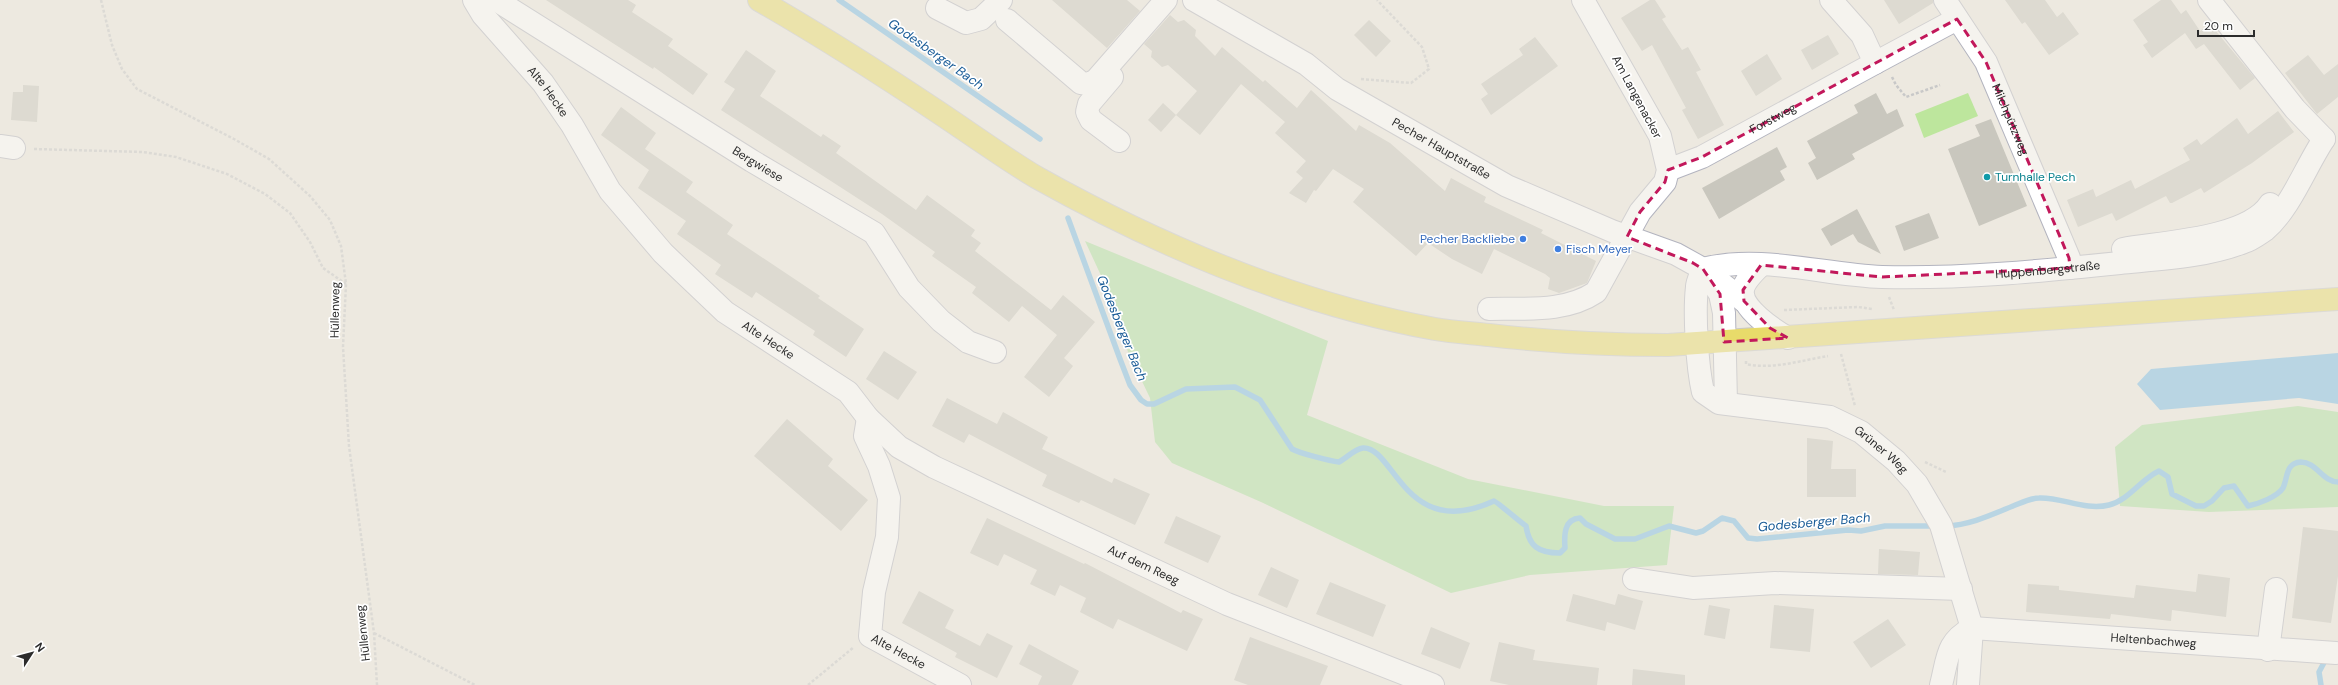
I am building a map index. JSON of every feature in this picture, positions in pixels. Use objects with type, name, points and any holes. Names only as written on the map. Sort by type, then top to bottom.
[{"type":"main road","points":[[759,0],[842,48],[1033,175],[1145,234],[1208,262],[1272,286],[1336,305],[1436,329],[1601,345],[1698,344],[2288,301],[2338,299]]},
{"type":"street","name":"Alte Hecke","points":[[474,0],[483,15],[543,83],[572,125],[610,191],[662,253],[725,312],[848,392],[868,418],[865,436],[879,466],[889,498],[887,537],[874,592],[870,636],[960,685]]},
{"type":"street","name":"Bergwiese","points":[[496,0],[752,161],[874,233],[909,288],[941,321],[968,342],[995,352]]},
{"type":"street","points":[[937,8],[966,23],[1004,10],[1081,83],[1088,84],[1096,80],[1166,0]]},
{"type":"street","points":[[1119,141],[1091,120],[1087,112],[1089,104],[1178,0]]},
{"type":"street","name":"Pecher Hauptstraße","points":[[1194,0],[1306,64],[1331,84],[1506,186],[1627,237],[1676,254],[1703,269],[1744,301],[1770,328],[1788,338]]},
{"type":"street","name":"Am Langenacker","points":[[1583,0],[1660,136],[1668,170]]},
{"type":"street","points":[[1831,0],[1862,35],[1879,61]]},
{"type":"street","name":"Milchpützweg","points":[[1945,0],[1986,62],[2069,263]]},
{"type":"street","points":[[2209,0],[2295,109],[2331,136]]},
{"type":"street","name":"Forstweg","points":[[1668,170],[1702,157],[1957,19]]},
{"type":"street","name":"Huppenbergstraße","points":[[1703,269],[1728,265],[1761,265],[1882,277],[1982,274],[2069,263],[2173,258],[2224,248],[2246,242],[2265,229],[2283,209],[2331,136]]},
{"type":"street","points":[[1489,309],[1556,307],[1584,300],[1596,292],[1640,212],[1665,182],[1668,170]]},
{"type":"street","points":[[1744,301],[1743,290],[1748,279],[1761,265]]},
{"type":"street","points":[[1698,344],[1697,286],[1703,269]]},
{"type":"street","name":"Pecher Hauptstraße","points":[[1703,269],[1720,294],[1724,313],[1724,342]]},
{"type":"street","points":[[1724,342],[1726,403]]},
{"type":"street","name":"Grüner Weg","points":[[1698,344],[1699,376],[1703,392],[1718,402],[1830,417],[1860,432],[1896,461],[1917,484],[1934,510],[1946,541],[1972,628],[1968,685]]},
{"type":"street","name":"Auf dem Reeg","points":[[868,418],[899,447],[934,467],[1227,604],[1434,685]]},
{"type":"street","points":[[1634,579],[1693,588],[1775,583],[1961,590]]},
{"type":"street","points":[[2268,650],[2276,589]]},
{"type":"street","points":[[1941,685],[1952,644],[1959,635],[1972,628]]},
{"type":"street","name":"Heltenbachweg","points":[[1972,628],[2268,650],[2330,653]]},
{"type":"path","name":"Hüllenweg","points":[[101,0],[112,45],[122,69],[138,89],[269,159],[310,196],[330,220],[341,246],[346,284],[343,347],[348,446],[374,633],[377,685]]},
{"type":"path","points":[[1331,84],[1353,78],[1411,83],[1430,69],[1422,47],[1377,0]]},
{"type":"path","points":[[1879,61],[1896,86],[1906,97],[1940,85]]},
{"type":"path","points":[[7,147],[143,152],[176,157],[227,174],[265,194],[290,213],[310,242],[324,268],[346,284]]},
{"type":"path","points":[[1746,364],[1772,365],[1842,354],[1860,432]]},
{"type":"path","points":[[374,633],[475,685]]},
{"type":"path","points":[[808,685],[849,650],[870,636]]},
{"type":"highlighted area","points":[[1957,19],[1986,62],[2069,258],[2070,268],[1882,277],[1761,265],[1743,290],[1744,301],[1770,328],[1788,338],[1724,342],[1720,294],[1703,269],[1693,263],[1627,237],[1640,212],[1665,182],[1668,170],[1702,157]]},
{"type":"green space","points":[[1968,93],[1978,116],[1924,138],[1915,114]]},
{"type":"green space","points":[[1085,241],[1328,341],[1307,415],[1468,479],[1604,506],[1674,506],[1667,565],[1530,575],[1451,593],[1261,502],[1172,463],[1155,442],[1150,398],[1128,352],[1110,295]]},
{"type":"green space","points":[[2298,406],[2338,412],[2338,507],[2209,512],[2120,506],[2115,447],[2142,425]]},
{"type":"water","points":[[2338,353],[2338,404],[2299,398],[2160,410],[2137,384],[2151,369]]},
{"type":"building","points":[[546,0],[628,0],[636,5],[632,12],[673,39],[668,46],[708,74],[693,95],[654,67],[653,69]]},
{"type":"building","points":[[1052,0],[1127,0],[1140,11],[1107,48]]},
{"type":"building","points":[[1650,0],[1655,0],[1666,17],[1662,19],[1682,50],[1688,47],[1701,70],[1696,72],[1724,125],[1698,139],[1682,110],[1686,108],[1652,45],[1642,51],[1621,18]]},
{"type":"building","points":[[1884,0],[1933,0],[1933,3],[1899,24]]},
{"type":"building","points":[[2005,0],[2045,0],[2057,17],[2063,12],[2079,34],[2049,55],[2025,22],[2022,24]]},
{"type":"building","points":[[2161,0],[2171,0],[2181,14],[2186,10],[2200,31],[2210,24],[2255,78],[2240,90],[2204,44],[2196,49],[2185,33],[2152,58],[2143,45],[2148,42],[2133,20]]},
{"type":"building","points":[[1170,15],[1178,22],[1184,20],[1196,30],[1195,36],[1215,56],[1222,47],[1263,82],[1265,80],[1297,108],[1311,90],[1356,131],[1359,125],[1390,143],[1445,191],[1451,178],[1486,197],[1484,202],[1543,230],[1541,233],[1596,261],[1587,283],[1559,293],[1548,289],[1550,278],[1545,274],[1494,249],[1482,274],[1452,259],[1428,243],[1416,256],[1353,202],[1364,189],[1333,169],[1316,191],[1314,190],[1306,203],[1289,193],[1303,178],[1296,172],[1306,161],[1275,133],[1285,122],[1241,84],[1200,135],[1176,115],[1197,91],[1168,65],[1162,67],[1151,57],[1152,51],[1144,44]]},
{"type":"building","points":[[1369,20],[1391,41],[1376,57],[1354,35]]},
{"type":"building","points":[[1828,35],[1839,54],[1812,70],[1801,50]]},
{"type":"building","points":[[1535,37],[1558,66],[1491,115],[1481,99],[1488,94],[1481,84],[1523,55],[1519,49]]},
{"type":"building","points":[[746,50],[776,71],[760,96],[821,137],[823,134],[841,146],[836,153],[916,210],[927,195],[975,230],[971,236],[981,243],[975,251],[1051,310],[1063,295],[1095,322],[1064,358],[1073,366],[1049,397],[1024,377],[1057,335],[1022,306],[1009,322],[972,293],[976,287],[932,256],[935,252],[882,214],[721,110],[735,89],[724,82]]},
{"type":"building","points":[[1767,54],[1782,79],[1756,96],[1741,71]]},
{"type":"building","points":[[2308,55],[2324,75],[2338,64],[2338,97],[2317,114],[2285,73]]},
{"type":"building","points":[[23,85],[39,86],[37,122],[11,120],[13,92],[23,92]]},
{"type":"building","points":[[1876,93],[1887,114],[1897,109],[1904,126],[1852,154],[1855,159],[1817,180],[1808,163],[1816,158],[1807,141],[1858,113],[1854,105]]},
{"type":"building","points":[[1163,103],[1176,115],[1161,132],[1148,120]]},
{"type":"building","points":[[621,107],[656,133],[645,149],[693,182],[686,192],[733,225],[727,234],[820,296],[818,298],[864,329],[846,357],[813,335],[815,331],[756,292],[752,298],[715,274],[721,265],[677,234],[686,221],[638,188],[649,170],[601,135]]},
{"type":"building","points":[[2278,111],[2294,132],[2252,163],[2204,193],[2201,188],[2172,203],[2170,203],[2166,196],[2116,221],[2112,213],[2078,227],[2067,200],[2093,189],[2096,197],[2131,180],[2135,189],[2190,160],[2183,148],[2197,139],[2201,145],[2237,118],[2248,134]]},
{"type":"building","name":"Turnhalle Pech","points":[[1991,119],[2027,206],[1979,226],[1948,149],[1980,136],[1975,125]]},
{"type":"building","points":[[1777,147],[1787,167],[1780,171],[1785,180],[1719,219],[1702,188]]},
{"type":"building","points":[[1857,209],[1881,254],[1858,242],[1853,234],[1831,246],[1821,229]]},
{"type":"building","points":[[1929,213],[1939,238],[1904,251],[1895,226]]},
{"type":"building","points":[[884,351],[917,372],[898,400],[866,379]]},
{"type":"building","points":[[947,398],[997,424],[1003,412],[1048,437],[1042,449],[1112,483],[1114,478],[1150,494],[1135,525],[1081,500],[1079,503],[1042,486],[1047,475],[969,434],[964,443],[932,426]]},
{"type":"building","points":[[787,419],[833,459],[828,466],[868,500],[841,531],[754,456]]},
{"type":"building","points":[[1807,438],[1833,441],[1831,469],[1856,469],[1856,497],[1807,497]]},
{"type":"building","points":[[1176,516],[1221,536],[1208,563],[1164,543]]},
{"type":"building","points":[[987,518],[1084,564],[1085,563],[1181,613],[1183,610],[1203,619],[1187,651],[1118,619],[1113,629],[1080,612],[1086,598],[1060,585],[1055,596],[1030,584],[1037,570],[1004,554],[998,566],[970,553]]},
{"type":"building","points":[[2303,527],[2338,531],[2338,576],[2331,623],[2292,618]]},
{"type":"building","points":[[1879,549],[1920,552],[1918,575],[1878,574]]},
{"type":"building","points":[[1271,567],[1299,580],[1287,608],[1258,595]]},
{"type":"building","points":[[2198,574],[2230,578],[2226,617],[2172,610],[2171,621],[2111,614],[2110,619],[2026,612],[2028,584],[2059,586],[2059,590],[2134,598],[2136,585],[2196,592]]},
{"type":"building","points":[[1330,582],[1386,605],[1373,637],[1316,614]]},
{"type":"building","points":[[919,591],[954,610],[945,628],[980,646],[987,633],[1013,646],[997,678],[955,657],[957,653],[902,623]]},
{"type":"building","points":[[1573,594],[1615,605],[1618,594],[1643,601],[1635,630],[1607,622],[1605,631],[1566,621]]},
{"type":"building","points":[[1709,605],[1730,609],[1725,639],[1704,635]]},
{"type":"building","points":[[1774,605],[1814,609],[1810,652],[1770,648]]},
{"type":"building","points":[[1888,619],[1906,645],[1871,668],[1853,642]]},
{"type":"building","points":[[1431,627],[1470,643],[1460,669],[1421,654]]},
{"type":"building","points":[[1250,637],[1328,666],[1320,685],[1248,685],[1234,680]]},
{"type":"building","points":[[1499,642],[1535,650],[1533,660],[1599,668],[1597,685],[1509,685],[1490,681]]},
{"type":"building","points":[[1029,644],[1079,671],[1072,685],[1038,685],[1042,676],[1019,664]]},
{"type":"building","points":[[1633,669],[1685,675],[1685,685],[1632,685]]},
{"type":"waterway","name":"Godesberger Bach","points":[[839,0],[1040,139]]},
{"type":"waterway","name":"Godesberger Bach","points":[[1068,218],[1130,385],[1141,400],[1147,404],[1154,404],[1186,389],[1235,387],[1260,400],[1292,449],[1315,457],[1339,462],[1363,448],[1374,451],[1407,489],[1422,502],[1440,510],[1464,510],[1494,501],[1526,526],[1529,539],[1540,550],[1560,553],[1565,548],[1566,528],[1571,521],[1580,518],[1586,524],[1615,539],[1635,539],[1669,526],[1696,533],[1703,531],[1722,518],[1734,521],[1748,538],[1757,539],[1848,530],[1861,531],[1885,526],[1936,526]]},
{"type":"waterway","name":"Godesberger Bach","points":[[1946,526],[1972,522],[2036,498],[2048,498],[2091,506],[2109,505],[2123,499],[2146,479],[2159,471],[2168,477],[2172,494],[2196,506],[2204,506],[2212,501],[2224,488],[2234,486],[2248,506],[2262,502],[2272,497],[2283,488],[2292,465],[2301,462],[2311,465],[2328,479],[2338,482]]},
{"type":"waterway","points":[[2321,685],[2319,672],[2327,657]]},
{"type":"place","name":"Turnhalle Pech","points":[[1987,177]]},
{"type":"place","name":"Pecher Backliebe","points":[[1523,239]]},
{"type":"place","name":"Fisch Meyer","points":[[1558,249]]}]
